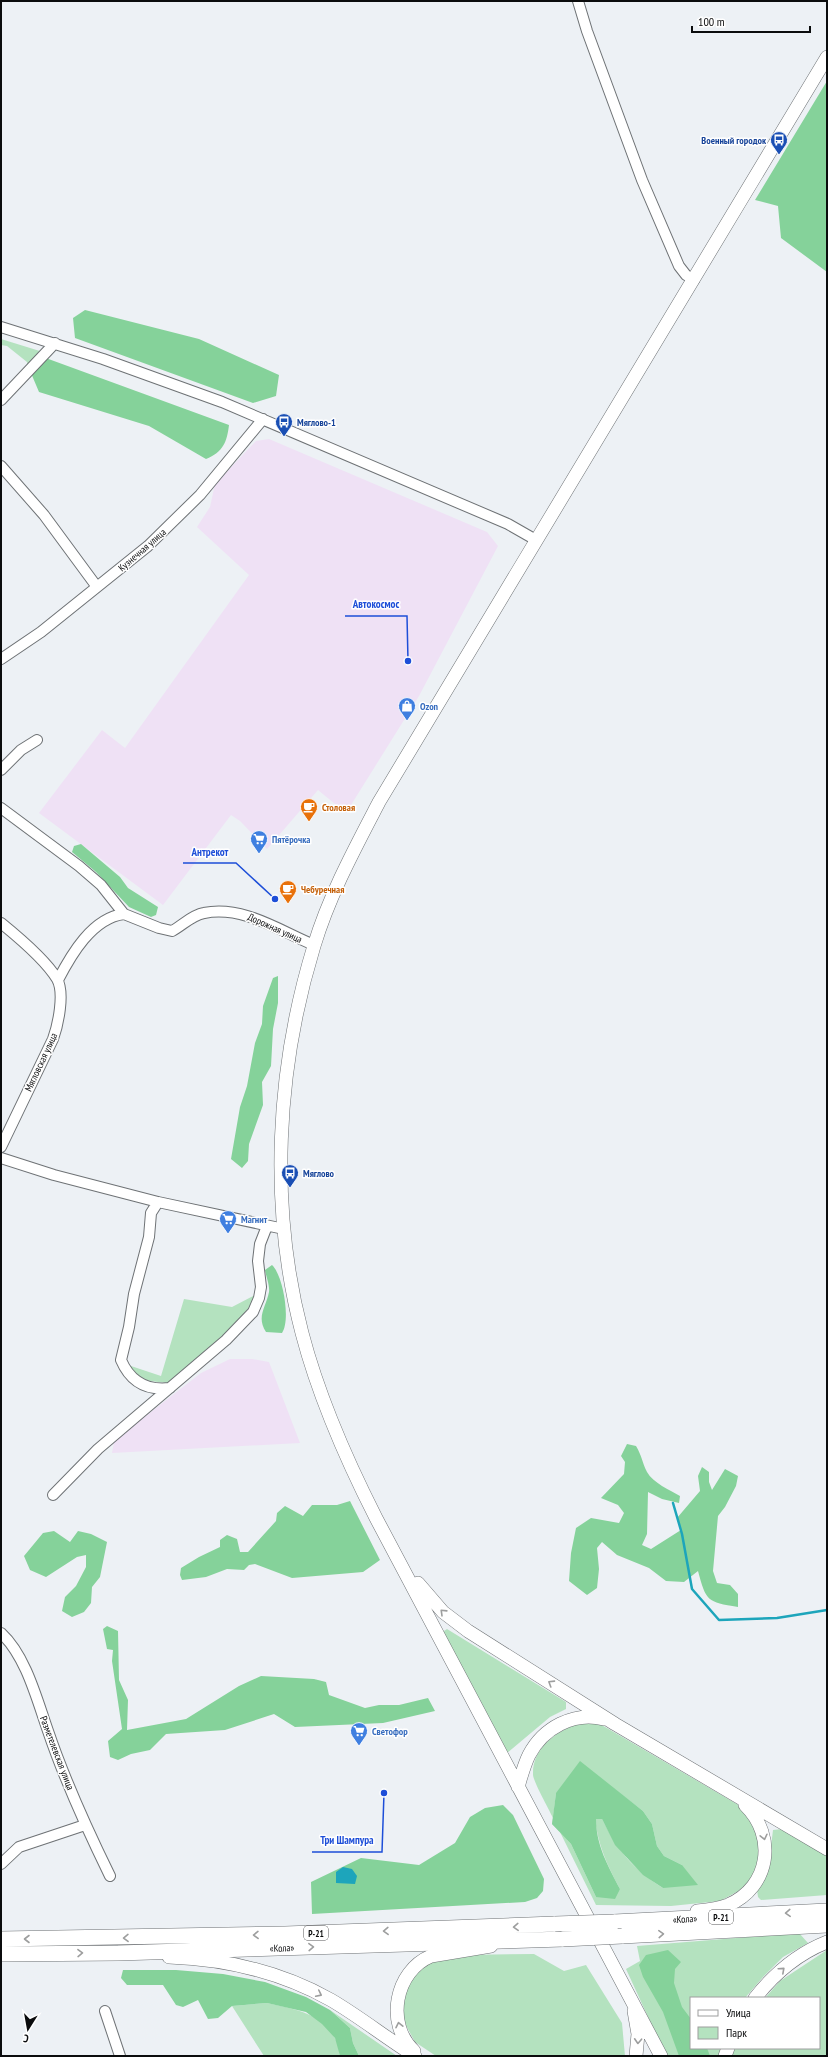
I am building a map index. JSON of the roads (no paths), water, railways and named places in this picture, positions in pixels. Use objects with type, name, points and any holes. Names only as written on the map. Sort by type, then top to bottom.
[{"type":"highway","name":"«Кола»","points":[[2,1938],[293,1934],[614,1922],[827,1911]]},
{"type":"highway","name":"«Кола»","points":[[1,1954],[118,1953],[507,1941],[827,1925]]},
{"type":"main road","points":[[657,2054],[631,2000],[397,1557],[342,1447],[318,1385],[302,1334],[292,1293],[284,1229],[281,1144],[285,1082],[297,1015],[314,946],[339,882],[379,802],[827,57]]},
{"type":"main road","points":[[397,1557],[413,1575],[428,1597],[450,1619],[615,1724],[827,1849]]},
{"type":"main road","points":[[518,1788],[531,1751],[542,1737],[552,1729],[568,1720],[580,1717],[597,1717],[615,1724]]},
{"type":"main road","points":[[614,1922],[654,1914],[713,1910],[728,1905],[748,1891],[762,1869],[765,1855],[765,1838],[756,1817],[734,1794]]},
{"type":"main road","points":[[420,2056],[403,2038],[397,2018],[400,1992],[410,1971],[424,1959],[431,1956],[483,1948],[507,1941]]},
{"type":"main road","points":[[756,1997],[788,1965],[804,1953],[827,1942]]},
{"type":"main road","points":[[118,1953],[135,1958],[171,1957],[219,1961],[278,1976],[330,2000],[415,2056]]},
{"type":"main road","points":[[631,2000],[638,2034],[636,2056]]},
{"type":"street","points":[[578,1],[587,30],[642,180],[679,266],[686,275],[694,280]]},
{"type":"street","points":[[1,327],[173,383],[263,419],[508,524],[536,540]]},
{"type":"street","points":[[1,400],[54,343]]},
{"type":"street","name":"Кузнечная улица","points":[[1,659],[20,648],[148,546],[200,495],[263,419]]},
{"type":"street","points":[[1,466],[44,515],[97,588]]},
{"type":"street","points":[[1,770],[21,750],[37,740]]},
{"type":"street","points":[[1,808],[84,870],[101,885],[124,914]]},
{"type":"street","name":"Дорожная улица","points":[[124,914],[159,928],[172,930],[203,913],[221,912],[240,914],[253,917],[314,946]]},
{"type":"street","points":[[1,923],[38,957],[58,980],[68,961],[85,938],[109,918],[115,915],[124,914]]},
{"type":"street","name":"Мягловская улица","points":[[1,1147],[53,1040],[59,1022],[60,1007],[58,980]]},
{"type":"street","points":[[1,1158],[54,1175],[158,1202],[284,1229]]},
{"type":"street","points":[[158,1202],[152,1213],[149,1237],[134,1294],[127,1335],[121,1356],[125,1368],[136,1382],[156,1388],[170,1388]]},
{"type":"street","points":[[53,1495],[98,1449],[226,1340],[253,1312],[259,1298],[261,1287],[258,1261],[260,1244],[268,1226]]},
{"type":"street","name":"Разметелевская улица","points":[[1,1633],[18,1656],[39,1703],[48,1731],[85,1825],[110,1876]]},
{"type":"street","points":[[1,1864],[19,1847],[85,1825]]},
{"type":"street","points":[[105,2011],[120,2056]]},
{"type":"water","points":[[343,1867],[352,1869],[357,1876],[355,1884],[336,1883],[336,1872]]},
{"type":"waterway","points":[[673,1503],[682,1534],[692,1589],[719,1620],[777,1618],[827,1610]]},
{"type":"place","name":"Военный городок","points":[[779,155]]},
{"type":"place","name":"Мяглово-1","points":[[284,437]]},
{"type":"place","name":"Автокосмос","points":[[408,661]]},
{"type":"place","name":"Ozon","points":[[407,721]]},
{"type":"place","name":"Столовая","points":[[309,822]]},
{"type":"place","name":"Пятёрочка","points":[[259,854]]},
{"type":"place","name":"Антрекот","points":[[275,899]]},
{"type":"place","name":"Чебуречная","points":[[288,904]]},
{"type":"place","name":"Мяглово","points":[[290,1188]]},
{"type":"place","name":"Магнит","points":[[228,1234]]},
{"type":"place","name":"Светофор","points":[[359,1746]]},
{"type":"place","name":"Три Шампура","points":[[384,1793]]}]
